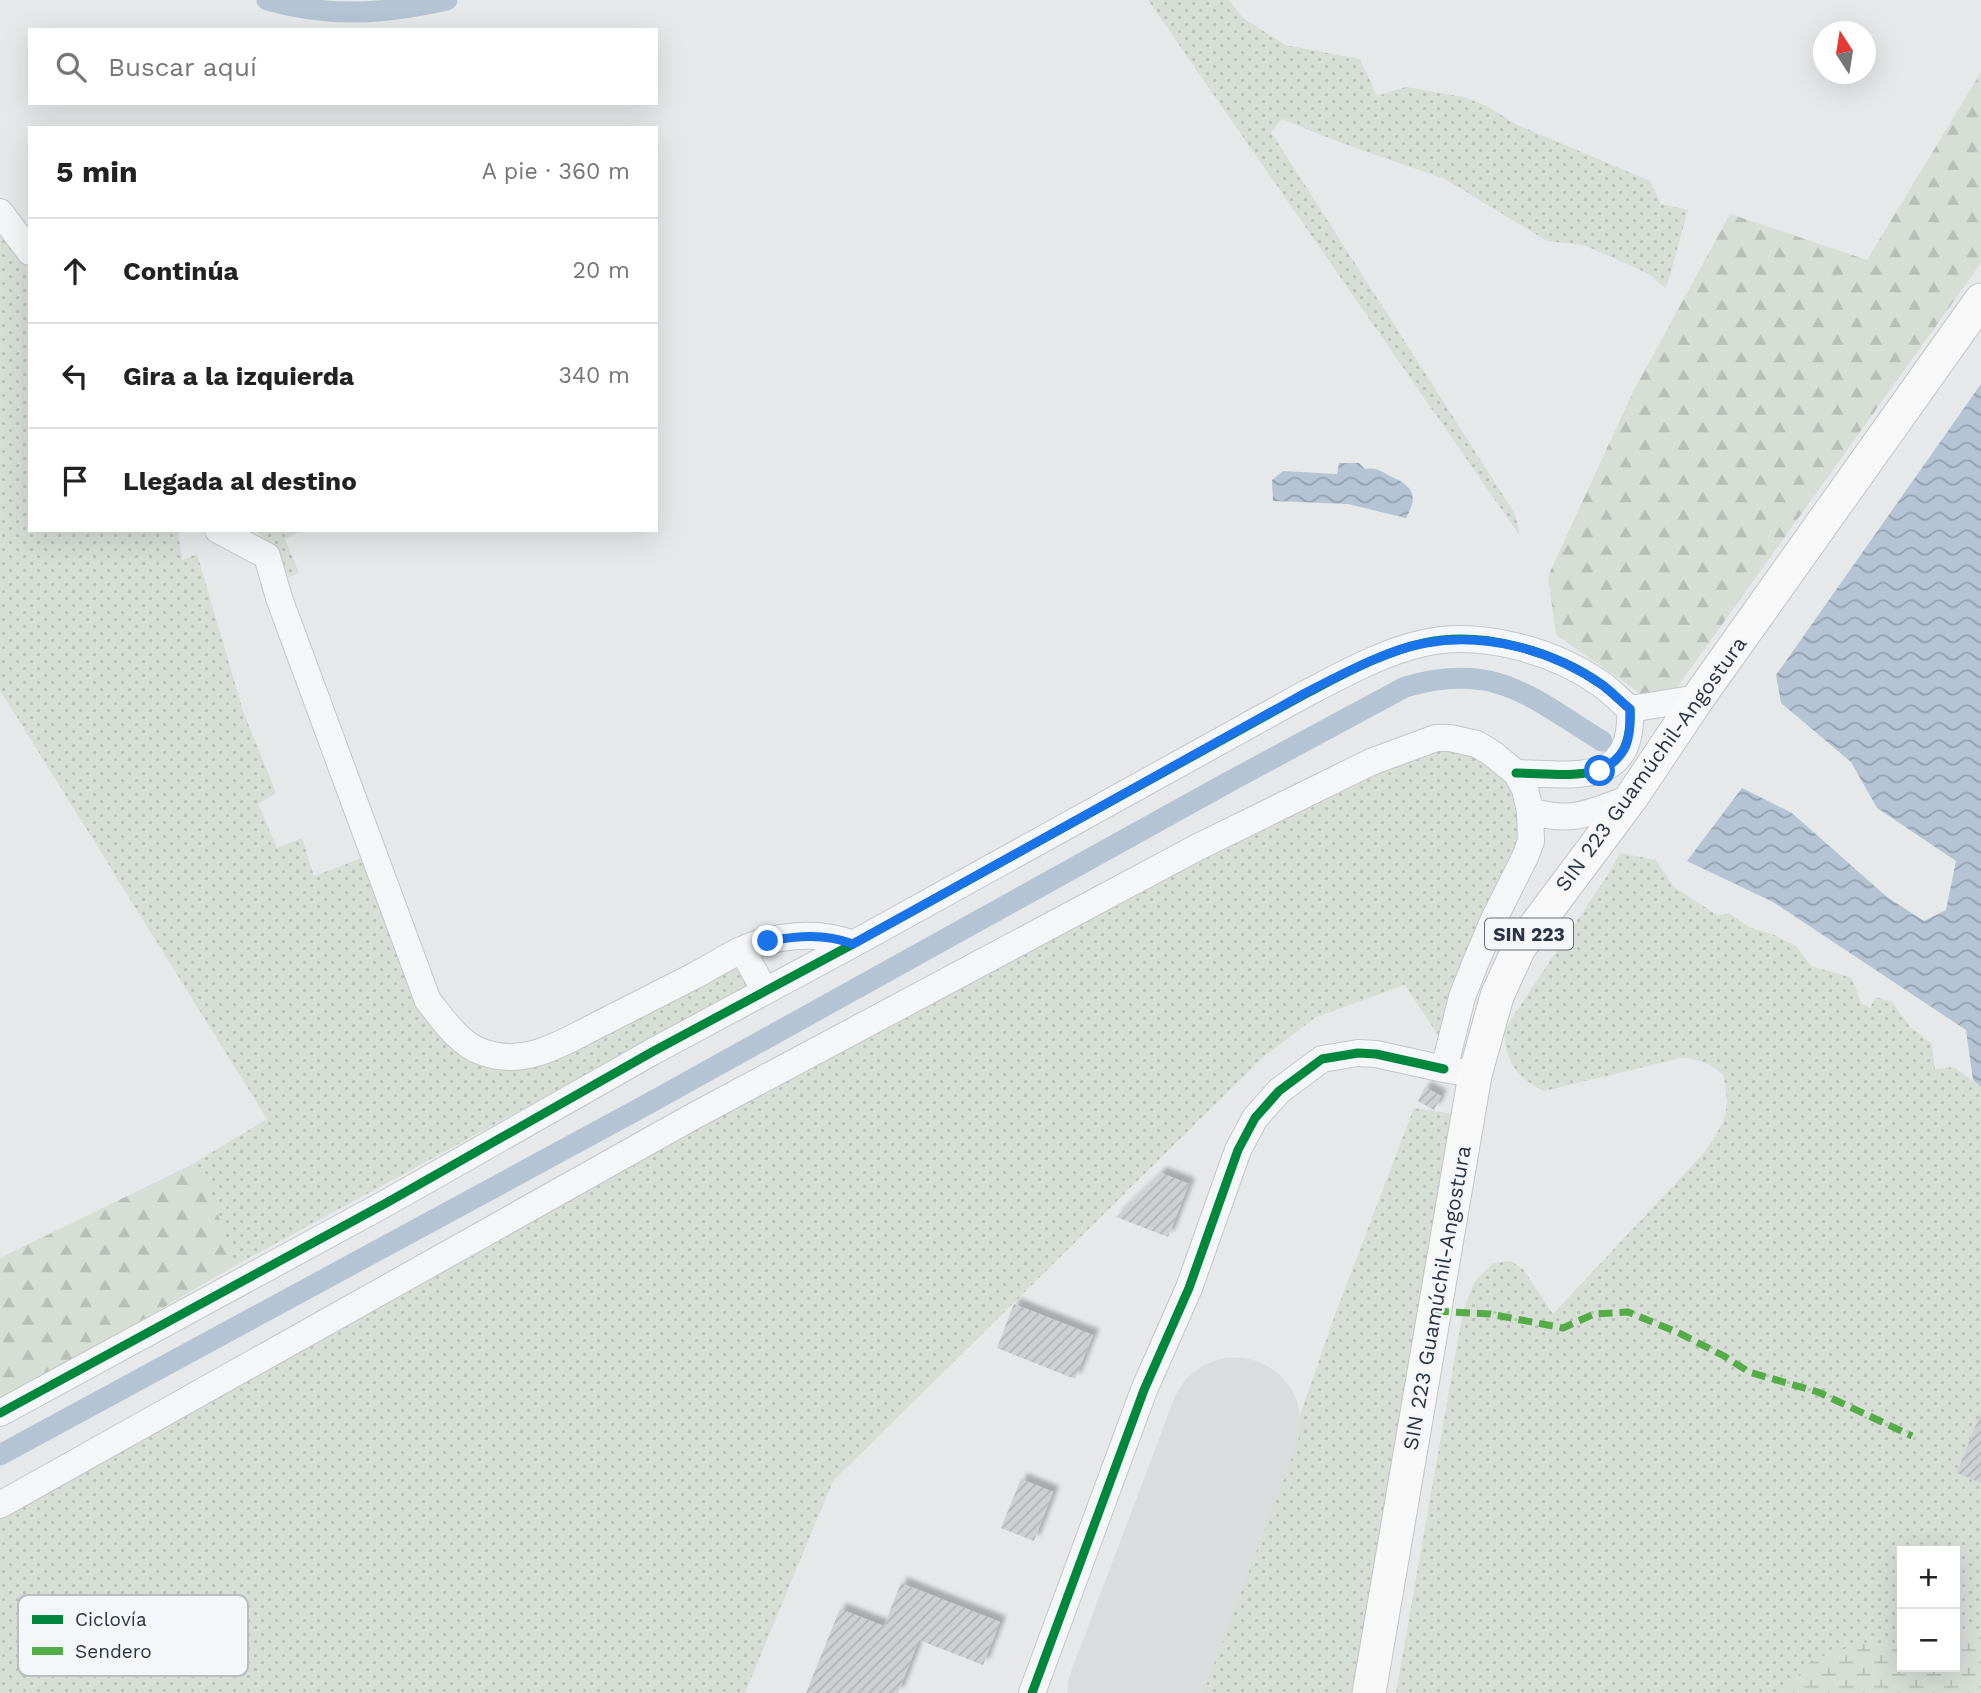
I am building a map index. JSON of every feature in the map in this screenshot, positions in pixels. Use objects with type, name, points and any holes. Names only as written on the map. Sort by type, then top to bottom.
[{"type":"main road","name":"SIN 223 Guamúchil-Angostura","points":[[1369,1693],[1460,1072],[1519,948],[1631,798],[1698,698],[1981,300]]},
{"type":"street","points":[[0,212],[28,249]]},
{"type":"street","points":[[222,532],[267,556],[279,598],[428,1001],[459,1037],[480,1051],[507,1057],[543,1053],[742,950],[768,941],[794,936],[831,937],[853,944]]},
{"type":"street","points":[[0,1413],[388,1202],[652,1052],[853,944],[1307,692],[1365,664],[1424,643],[1468,639],[1510,644],[1551,658],[1601,684],[1630,709],[1698,698]]},
{"type":"street","points":[[1516,773],[1600,771],[1617,761],[1628,743],[1630,709]]},
{"type":"street","points":[[0,1505],[692,1117],[1287,802],[1371,762],[1436,738],[1477,744],[1516,773],[1525,789],[1530,811],[1531,841],[1462,997],[1460,1072],[1376,1054],[1358,1053],[1322,1059],[1279,1091],[1255,1118],[1237,1150],[1189,1288],[1144,1390],[1032,1693]]},
{"type":"street","points":[[1530,811],[1552,817],[1568,817],[1631,798]]},
{"type":"street","points":[[742,950],[765,991]]},
{"type":"green space","points":[[1148,0],[1229,0],[1243,18],[1285,45],[1360,59],[1377,96],[1406,87],[1464,97],[1487,106],[1515,124],[1650,181],[1661,204],[1688,210],[1666,289],[1649,274],[1584,245],[1547,241],[1445,179],[1282,119],[1271,132],[1515,514],[1520,536]]},
{"type":"green space","points":[[1981,72],[1981,263],[1673,693],[1640,693],[1556,635],[1548,576],[1633,392],[1730,214],[1867,260]]},
{"type":"green space","points":[[0,215],[28,253],[28,532],[178,532],[182,560],[197,554],[243,711],[276,793],[258,804],[277,848],[302,838],[314,876],[381,851],[428,992],[496,1057],[734,962],[749,986],[236,1265],[206,1182],[191,1165],[267,1119],[0,690]]},
{"type":"green space","points":[[257,532],[297,532],[285,539],[299,573],[289,577],[280,558]]},
{"type":"green space","points":[[1436,735],[1492,750],[1532,799],[1447,1049],[1405,985],[1316,1017],[1262,1058],[833,1481],[745,1693],[0,1693],[0,1508],[688,1122]]},
{"type":"green space","points":[[1620,853],[1656,860],[1674,887],[1717,915],[1730,914],[1751,928],[1772,934],[1796,946],[1811,966],[1852,978],[1861,1003],[1870,1008],[1876,997],[1892,1002],[1910,1027],[1932,1044],[1935,1069],[1954,1067],[1981,1087],[1981,1628],[1960,1635],[1960,1546],[1897,1546],[1897,1645],[1859,1644],[1812,1660],[1783,1693],[1396,1693],[1463,1311],[1475,1281],[1493,1263],[1511,1261],[1523,1269],[1553,1314],[1703,1154],[1724,1118],[1727,1099],[1723,1075],[1699,1061],[1681,1058],[1544,1091],[1519,1074],[1510,1059],[1504,1030]]},
{"type":"green space","points":[[1414,1108],[1454,1114],[1353,1693],[1157,1693],[1256,1431],[1291,1441],[1335,1315]]},
{"type":"green space","points":[[191,1165],[206,1182],[236,1265],[0,1403],[0,1258]]},
{"type":"green space","points":[[1981,1628],[1981,1693],[1783,1693],[1812,1660],[1859,1644],[1897,1645],[1897,1672],[1960,1672],[1960,1635]]},
{"type":"water","points":[[1981,384],[1981,1087],[1973,1080],[1966,1030],[1773,902],[1687,861],[1742,788],[1792,813],[1887,897],[1924,921],[1946,910],[1956,861],[1877,808],[1851,762],[1781,703],[1776,675]]},
{"type":"water","points":[[1339,463],[1359,463],[1365,469],[1378,470],[1409,488],[1413,497],[1406,518],[1348,504],[1273,501],[1272,480],[1283,471],[1337,474]]},
{"type":"building","points":[[1425,1087],[1441,1096],[1434,1110],[1418,1101]]},
{"type":"building","points":[[1161,1173],[1189,1184],[1168,1237],[1116,1217]]},
{"type":"building","points":[[1014,1304],[1093,1335],[1075,1379],[997,1348]]},
{"type":"building","points":[[1981,1415],[1981,1483],[1957,1473]]},
{"type":"building","points":[[1021,1479],[1053,1492],[1034,1541],[1001,1528]]},
{"type":"building","points":[[901,1583],[1000,1622],[983,1665],[919,1640],[898,1693],[806,1693],[840,1609],[884,1626]]},
{"type":"waterway","points":[[267,0],[335,12],[379,11],[447,0]]},
{"type":"waterway","points":[[0,1455],[646,1105],[1405,687],[1436,680],[1463,678],[1510,687],[1602,741]]},
{"type":"runway","points":[[1133,1693],[1235,1423]]},
{"type":"marked path","points":[[1435,1311],[1490,1314],[1563,1328],[1594,1314],[1628,1312],[1677,1332],[1749,1372],[1818,1392],[1912,1436]]},
{"type":"cycle path","points":[[0,1413],[388,1202],[652,1052],[1307,693],[1379,658],[1409,647],[1446,640],[1469,639],[1516,646],[1582,672],[1605,687],[1630,709],[1629,734],[1622,752],[1611,764],[1596,771],[1578,774],[1516,773]]},
{"type":"cycle path","points":[[1032,1693],[1144,1390],[1189,1288],[1238,1150],[1255,1118],[1279,1091],[1322,1059],[1358,1053],[1376,1054],[1444,1069]]},
{"type":"route","points":[[768,941],[794,936],[823,936],[853,944],[1307,692],[1365,664],[1424,643],[1468,639],[1510,644],[1551,658],[1601,684],[1630,709],[1630,724],[1628,743],[1617,761],[1600,771]]}]
